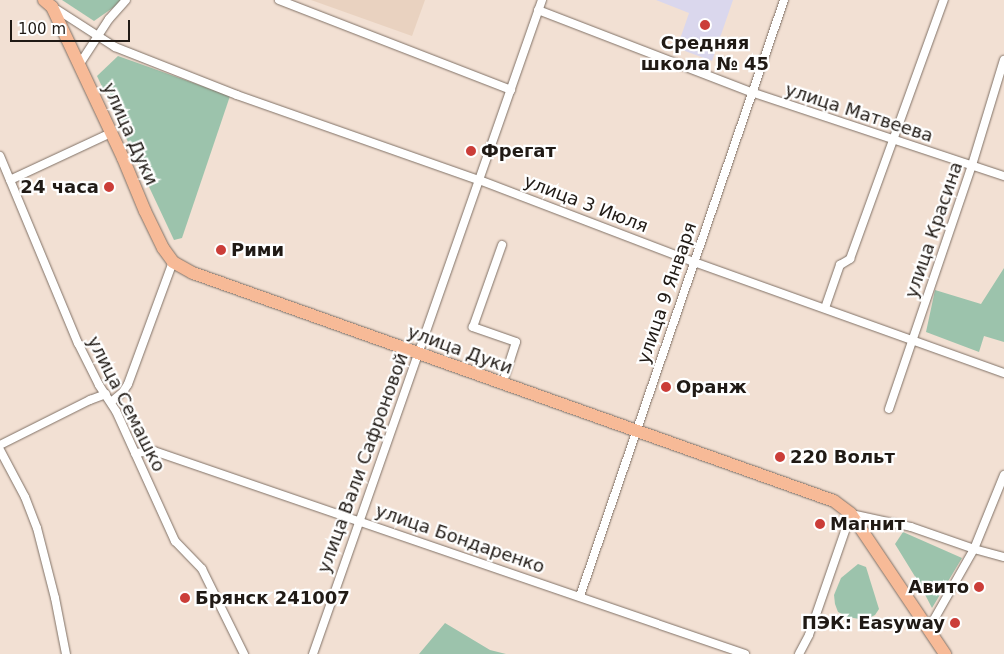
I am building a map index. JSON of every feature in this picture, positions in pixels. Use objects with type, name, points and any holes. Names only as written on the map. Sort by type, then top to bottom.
[{"type":"main road","name":"улица Дуки","points":[[48,3],[111,133],[159,240],[173,262],[193,273],[635,432],[834,501],[851,514],[945,654]]},
{"type":"street","points":[[79,65],[109,19],[126,0]]},
{"type":"street","points":[[279,0],[511,90]]},
{"type":"street","name":"улица Вали Сафроновой","points":[[313,654],[358,520],[542,0]]},
{"type":"street","name":"улица 9 Января","points":[[580,596],[784,0]]},
{"type":"street","points":[[825,308],[840,265],[850,260],[944,0]]},
{"type":"street","name":"улица 3 Июля","points":[[48,3],[116,47],[237,95],[479,180],[694,262],[1004,373]]},
{"type":"street","name":"улица Матвеева","points":[[538,10],[751,92],[1004,176]]},
{"type":"street","name":"улица Красина","points":[[889,410],[972,165],[1004,60]]},
{"type":"street","points":[[10,180],[111,133]]},
{"type":"street","name":"улица Семашко","points":[[0,156],[78,343],[111,402],[136,453],[175,541],[202,569],[244,654]]},
{"type":"street","points":[[502,245],[473,327],[516,342],[502,384]]},
{"type":"street","points":[[111,402],[123,392],[128,384],[173,262]]},
{"type":"street","points":[[0,444],[106,394]]},
{"type":"street","points":[[0,450],[25,498],[37,528],[55,598],[66,654]]},
{"type":"street","name":"улица Бондаренко","points":[[136,453],[154,451],[745,654]]},
{"type":"street","points":[[928,630],[974,550],[1004,475]]},
{"type":"street","points":[[799,654],[809,635],[851,514],[911,527],[974,550],[1004,557]]},
{"type":"shaded area","points":[[311,0],[425,0],[412,36]]},
{"type":"shaded area","name":"Средняя школа № 45","points":[[656,0],[733,0],[712,61],[677,48],[689,13]]},
{"type":"green space","points":[[62,0],[124,0],[94,21]]},
{"type":"green space","points":[[118,56],[230,96],[182,238],[174,240],[97,76]]},
{"type":"green space","points":[[1004,268],[1004,342],[984,336],[979,352],[926,332],[935,290],[981,304]]},
{"type":"green space","points":[[903,532],[962,558],[932,608],[895,544]]},
{"type":"green space","points":[[858,564],[866,567],[879,609],[875,615],[865,620],[848,617],[838,612],[835,604],[834,595],[841,578]]},
{"type":"green space","points":[[445,623],[490,650],[506,654],[419,654]]},
{"type":"place","name":"Средняя школа № 45","points":[[705,25]]},
{"type":"place","name":"Фрегат","points":[[471,151]]},
{"type":"place","name":"24 часа","points":[[109,187]]},
{"type":"place","name":"Рими","points":[[221,250]]},
{"type":"place","name":"Оранж","points":[[666,387]]},
{"type":"place","name":"220 Вольт","points":[[780,457]]},
{"type":"place","name":"Магнит","points":[[820,524]]},
{"type":"place","name":"Авито","points":[[979,587]]},
{"type":"place","name":"Брянск 241007","points":[[185,598]]},
{"type":"place","name":"ПЭК: Easyway","points":[[955,623]]}]
